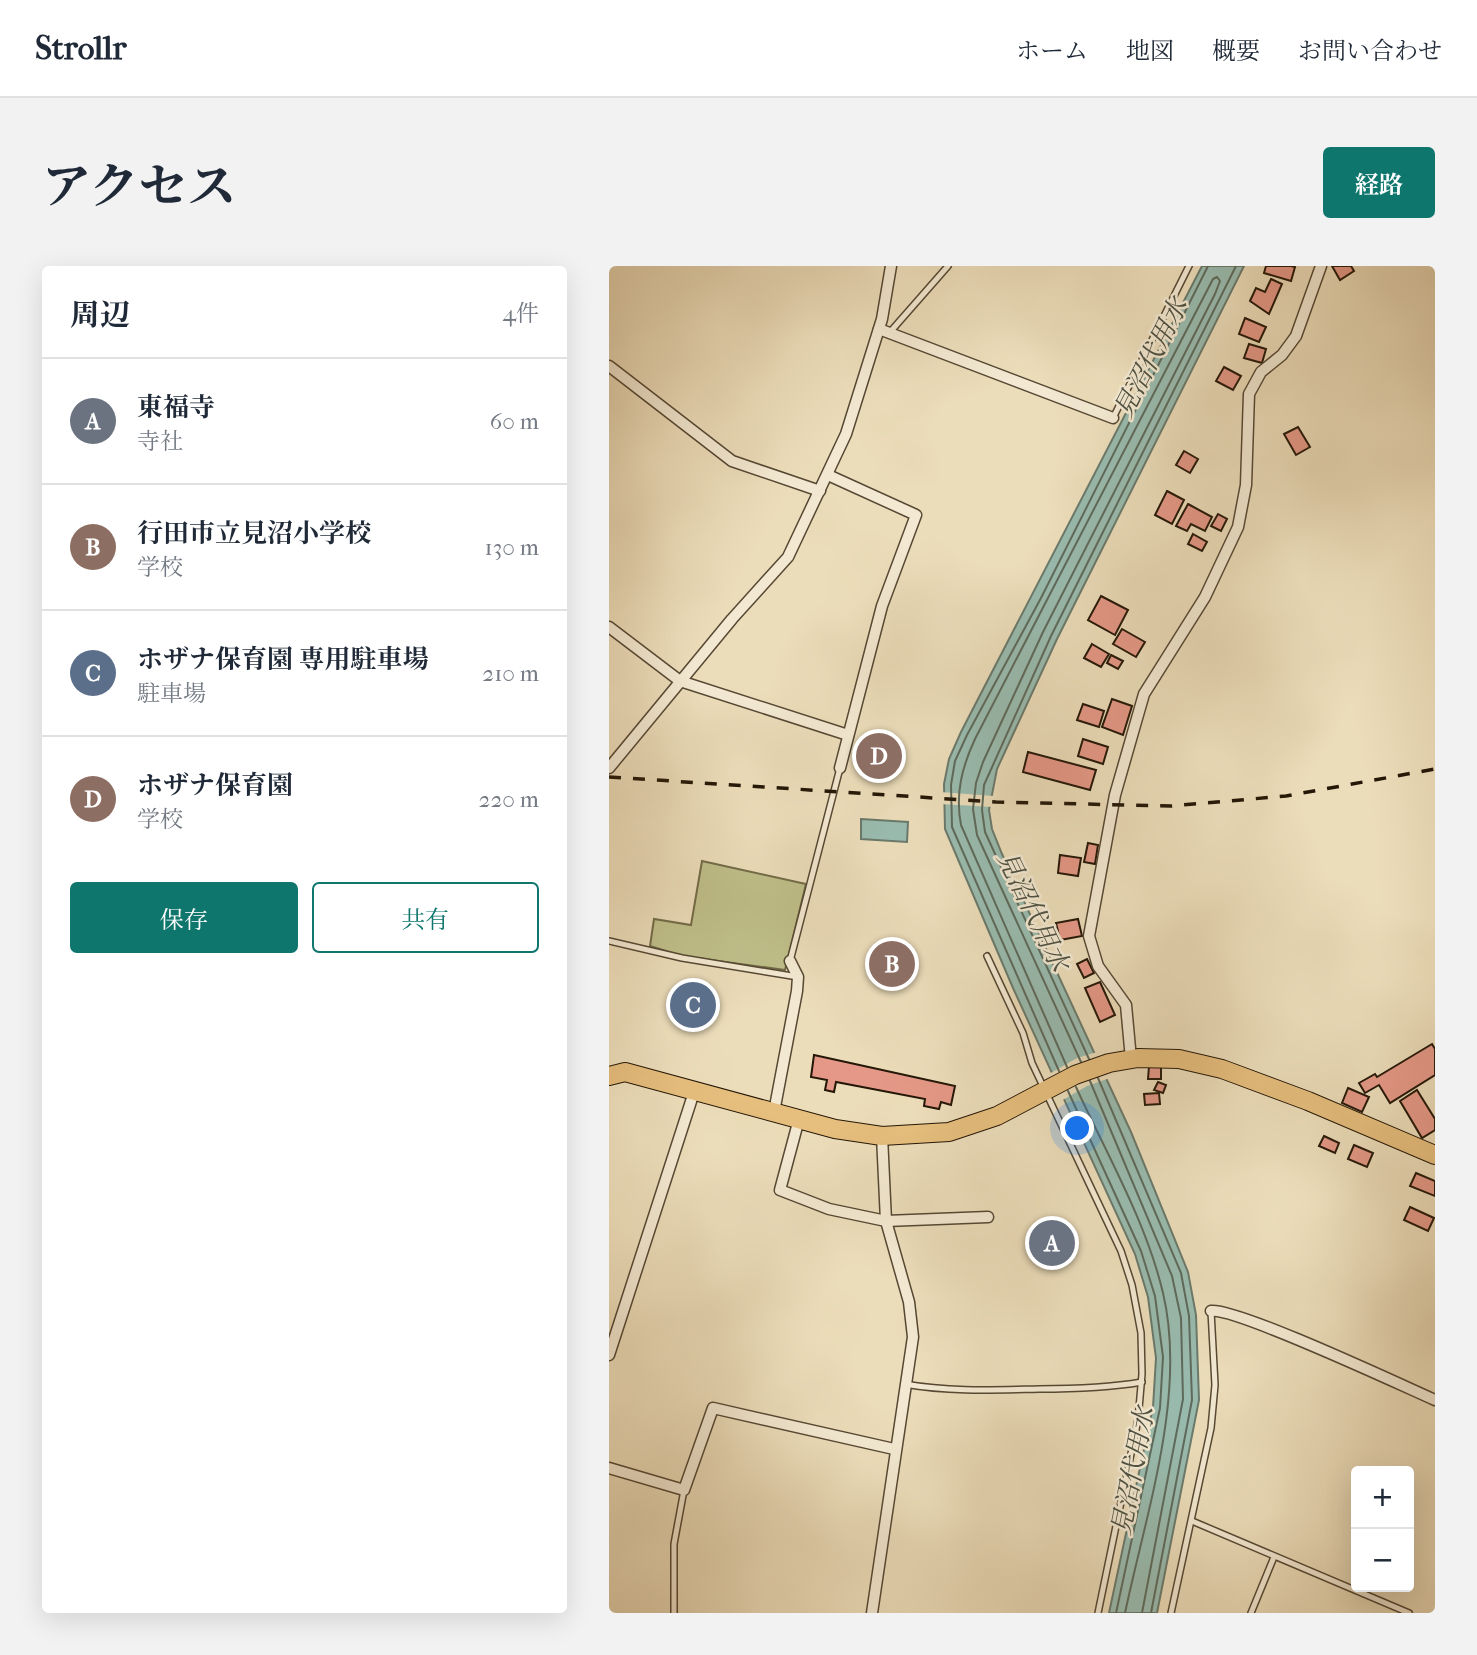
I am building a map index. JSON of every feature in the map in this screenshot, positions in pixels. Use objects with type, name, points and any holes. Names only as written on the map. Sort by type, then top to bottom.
[{"type":"main road","points":[[614,1071],[695,1089],[835,1129],[882,1136],[949,1132],[1008,1111],[1075,1075],[1108,1063],[1131,1059],[1179,1059],[1210,1065],[1308,1101],[1435,1155]]},
{"type":"street","points":[[609,768],[680,681],[788,557],[846,434],[885,330],[891,266]]},
{"type":"street","points":[[1131,1059],[1126,1005],[1104,978],[1090,943],[1091,914],[1112,806],[1144,694],[1205,597],[1238,527],[1247,485],[1249,394],[1261,372],[1282,355],[1296,337],[1321,266]]},
{"type":"street","points":[[885,330],[1113,418]]},
{"type":"street","points":[[609,366],[732,461],[820,491]]},
{"type":"street","points":[[828,475],[916,515],[882,606],[840,768]]},
{"type":"street","points":[[609,627],[680,681],[848,735]]},
{"type":"street","points":[[774,1112],[798,976],[790,961]]},
{"type":"street","points":[[609,1355],[695,1089]]},
{"type":"street","points":[[799,1119],[780,1190],[829,1209],[886,1221],[988,1217]]},
{"type":"street","points":[[872,1613],[894,1449],[913,1337],[909,1302],[886,1221],[882,1136]]},
{"type":"street","points":[[1211,1311],[1219,1310],[1255,1323],[1435,1400]]},
{"type":"street","points":[[609,1468],[684,1490],[713,1408],[894,1449]]},
{"type":"lane","points":[[885,330],[948,266]]},
{"type":"lane","points":[[1113,418],[1187,267]]},
{"type":"lane","points":[[790,961],[840,768]]},
{"type":"lane","points":[[609,942],[683,958],[798,976]]},
{"type":"lane","points":[[987,956],[1128,1271],[1141,1333],[1142,1382],[1138,1420],[1098,1613]]},
{"type":"lane","points":[[1171,1613],[1192,1521],[1213,1407],[1211,1311]]},
{"type":"lane","points":[[904,1384],[987,1392],[1074,1390],[1142,1382]]},
{"type":"lane","points":[[674,1613],[674,1544],[684,1490]]},
{"type":"lane","points":[[1192,1521],[1409,1613]]},
{"type":"lane","points":[[1251,1613],[1274,1557]]},
{"type":"green space","points":[[702,861],[806,884],[785,970],[682,956],[650,946],[654,919],[691,925]]},
{"type":"water","points":[[1202,266],[1244,266],[1057,639],[997,769],[989,810],[992,829],[1002,854],[1131,1132],[1188,1272],[1196,1315],[1199,1400],[1157,1613],[1109,1613],[1153,1407],[1156,1358],[1148,1297],[1135,1254],[1013,988],[945,829],[944,784],[949,759],[961,732]]},
{"type":"water","points":[[861,819],[908,822],[907,842],[861,839]]},
{"type":"pier","points":[[940,792],[994,796],[993,807],[939,804]]},
{"type":"pier","points":[[1097,1052],[1110,1078],[1087,1086],[1061,1101],[1049,1074],[1077,1058]]},
{"type":"building","points":[[1266,266],[1295,267],[1291,281],[1264,273]]},
{"type":"building","points":[[1332,266],[1351,266],[1354,271],[1340,280]]},
{"type":"building","points":[[1271,279],[1282,284],[1269,314],[1250,301],[1256,288],[1265,292]]},
{"type":"building","points":[[1245,318],[1266,327],[1259,342],[1239,334]]},
{"type":"building","points":[[1249,344],[1266,349],[1262,363],[1244,358]]},
{"type":"building","points":[[1224,367],[1241,376],[1233,390],[1216,381]]},
{"type":"building","points":[[1298,427],[1310,447],[1296,455],[1284,434]]},
{"type":"building","points":[[1184,451],[1198,459],[1190,473],[1176,465]]},
{"type":"building","points":[[1167,491],[1184,500],[1172,524],[1155,515]]},
{"type":"building","points":[[1188,504],[1212,517],[1205,531],[1191,524],[1187,531],[1176,526]]},
{"type":"building","points":[[1218,514],[1227,519],[1221,531],[1211,526]]},
{"type":"building","points":[[1193,534],[1207,542],[1202,551],[1188,544]]},
{"type":"building","points":[[1101,596],[1128,610],[1115,635],[1088,620]]},
{"type":"building","points":[[1122,629],[1145,642],[1136,657],[1113,644]]},
{"type":"building","points":[[1092,644],[1109,654],[1101,667],[1084,658]]},
{"type":"building","points":[[1111,655],[1123,661],[1118,669],[1107,663]]},
{"type":"building","points":[[1112,699],[1132,706],[1123,735],[1102,727]]},
{"type":"building","points":[[1083,704],[1104,711],[1099,727],[1077,720]]},
{"type":"building","points":[[1083,739],[1108,747],[1103,764],[1078,756]]},
{"type":"building","points":[[1028,752],[1096,770],[1090,790],[1023,772]]},
{"type":"building","points":[[1088,843],[1098,845],[1095,864],[1084,862]]},
{"type":"building","points":[[1060,855],[1081,858],[1078,876],[1058,873]]},
{"type":"building","points":[[1078,919],[1082,936],[1060,940],[1056,923]]},
{"type":"building","points":[[1087,959],[1094,973],[1084,978],[1077,964]]},
{"type":"building","points":[[1100,982],[1115,1015],[1100,1022],[1085,988]]},
{"type":"building","points":[[1432,1044],[1435,1049],[1435,1075],[1390,1103],[1379,1085],[1365,1093],[1359,1083],[1375,1074],[1377,1077]]},
{"type":"building","points":[[814,1055],[955,1086],[951,1105],[941,1102],[939,1109],[924,1106],[925,1099],[836,1082],[834,1092],[825,1090],[827,1080],[811,1077]]},
{"type":"building","points":[[1149,1066],[1161,1066],[1161,1079],[1148,1079]]},
{"type":"building","points":[[1158,1082],[1166,1085],[1163,1093],[1154,1090]]},
{"type":"building","points":[[1348,1088],[1369,1097],[1362,1112],[1342,1103]]},
{"type":"building","points":[[1417,1090],[1435,1119],[1435,1130],[1422,1138],[1400,1101]]},
{"type":"building","points":[[1159,1093],[1160,1104],[1145,1105],[1144,1094]]},
{"type":"building","points":[[1324,1136],[1339,1143],[1335,1153],[1319,1146]]},
{"type":"building","points":[[1354,1145],[1373,1153],[1367,1167],[1348,1159]]},
{"type":"building","points":[[1416,1173],[1435,1181],[1435,1196],[1410,1186]]},
{"type":"building","points":[[1410,1207],[1434,1218],[1428,1231],[1404,1220]]},
{"type":"railway","points":[[609,777],[996,802],[1171,806],[1286,796],[1435,769]]},
{"type":"place","name":"ホザナ保育園","points":[[879,756]]},
{"type":"place","name":"行田市立見沼小学校","points":[[892,964]]},
{"type":"place","name":"ホザナ保育園 専用駐車場","points":[[693,1005]]},
{"type":"place","name":"東福寺","points":[[1052,1243]]},
{"type":"water label","name":"見沼代用水","points":[[1151,358]]},
{"type":"water label","name":"見沼代用水","points":[[1033,911]]},
{"type":"water label","name":"見沼代用水","points":[[1133,1471]]}]
